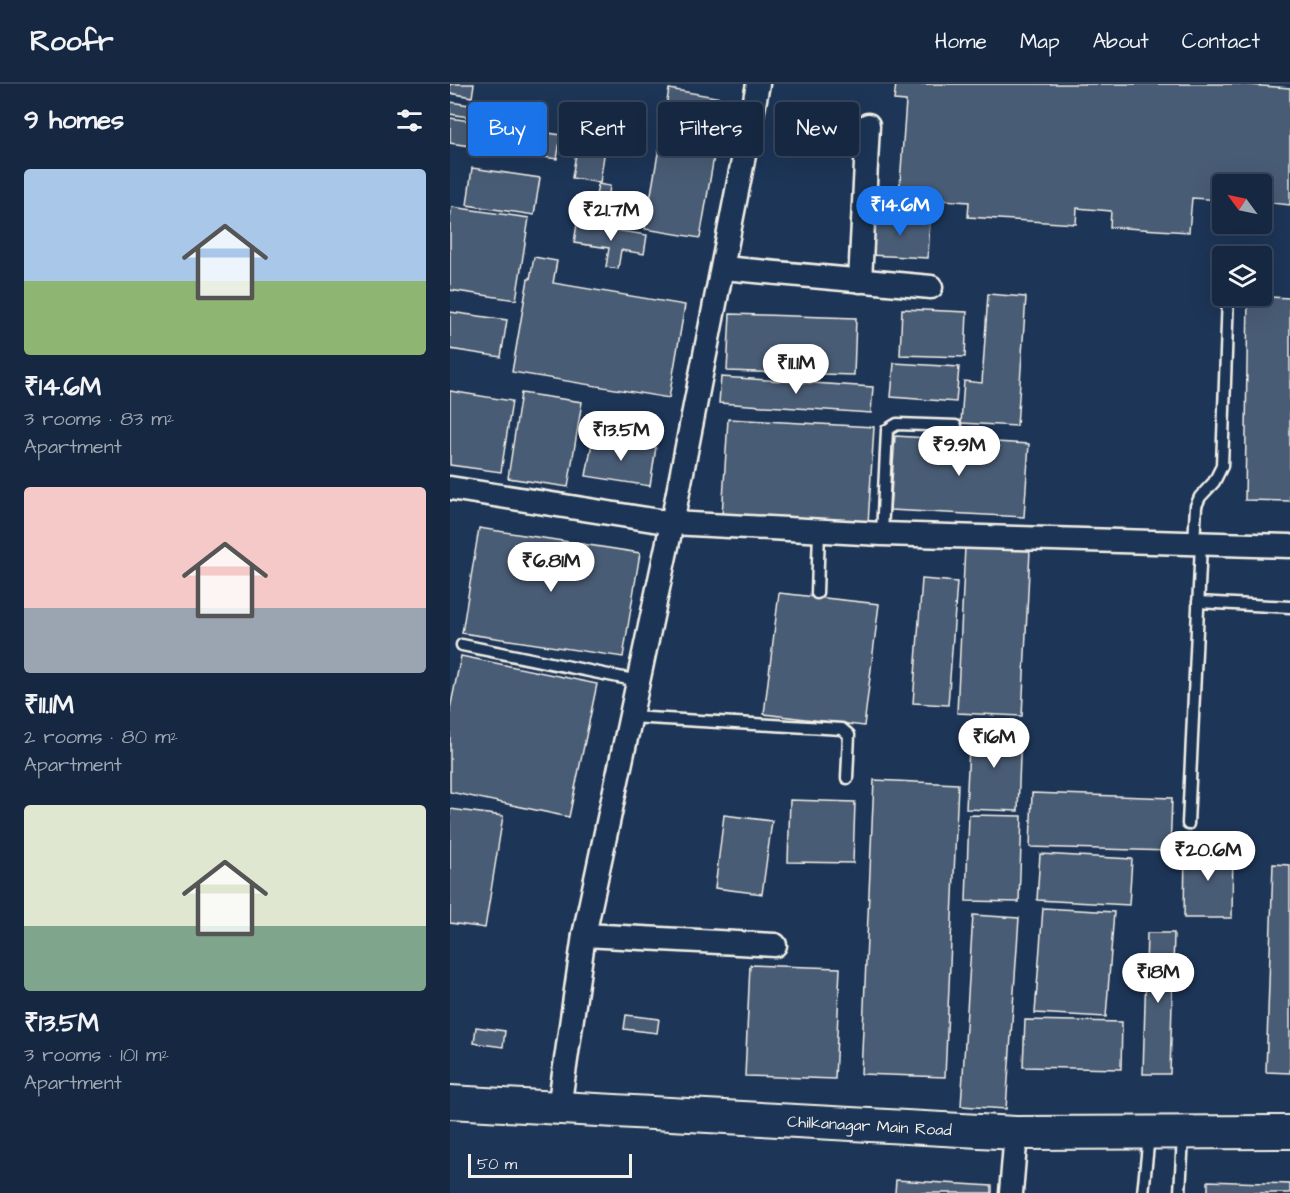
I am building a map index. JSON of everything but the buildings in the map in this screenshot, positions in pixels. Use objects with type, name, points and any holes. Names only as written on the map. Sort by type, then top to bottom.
[{"type":"main road","name":"Chilkanagar Main Road","points":[[450,1102],[1016,1133],[1290,1132]]},
{"type":"street","points":[[559,1108],[584,934],[672,524],[758,84]]},
{"type":"street","points":[[860,281],[868,125]]},
{"type":"street","points":[[723,268],[931,287]]},
{"type":"street","points":[[450,488],[672,524],[882,534],[1290,546]]},
{"type":"street","points":[[584,934],[775,945]]},
{"type":"street","points":[[1011,1193],[1016,1133]]},
{"type":"lane","points":[[1188,824],[1198,602],[1196,506],[1200,497],[1214,482],[1221,466],[1228,306]]},
{"type":"lane","points":[[882,534],[887,430],[897,424],[956,426]]},
{"type":"lane","points":[[817,594],[819,531]]},
{"type":"lane","points":[[1198,602],[1290,607]]},
{"type":"lane","points":[[462,645],[638,681]]},
{"type":"lane","points":[[630,717],[842,729],[849,735],[847,778]]},
{"type":"lane","points":[[1143,1193],[1149,1133]]},
{"type":"lane","points":[[1180,1193],[1183,1133]]}]
